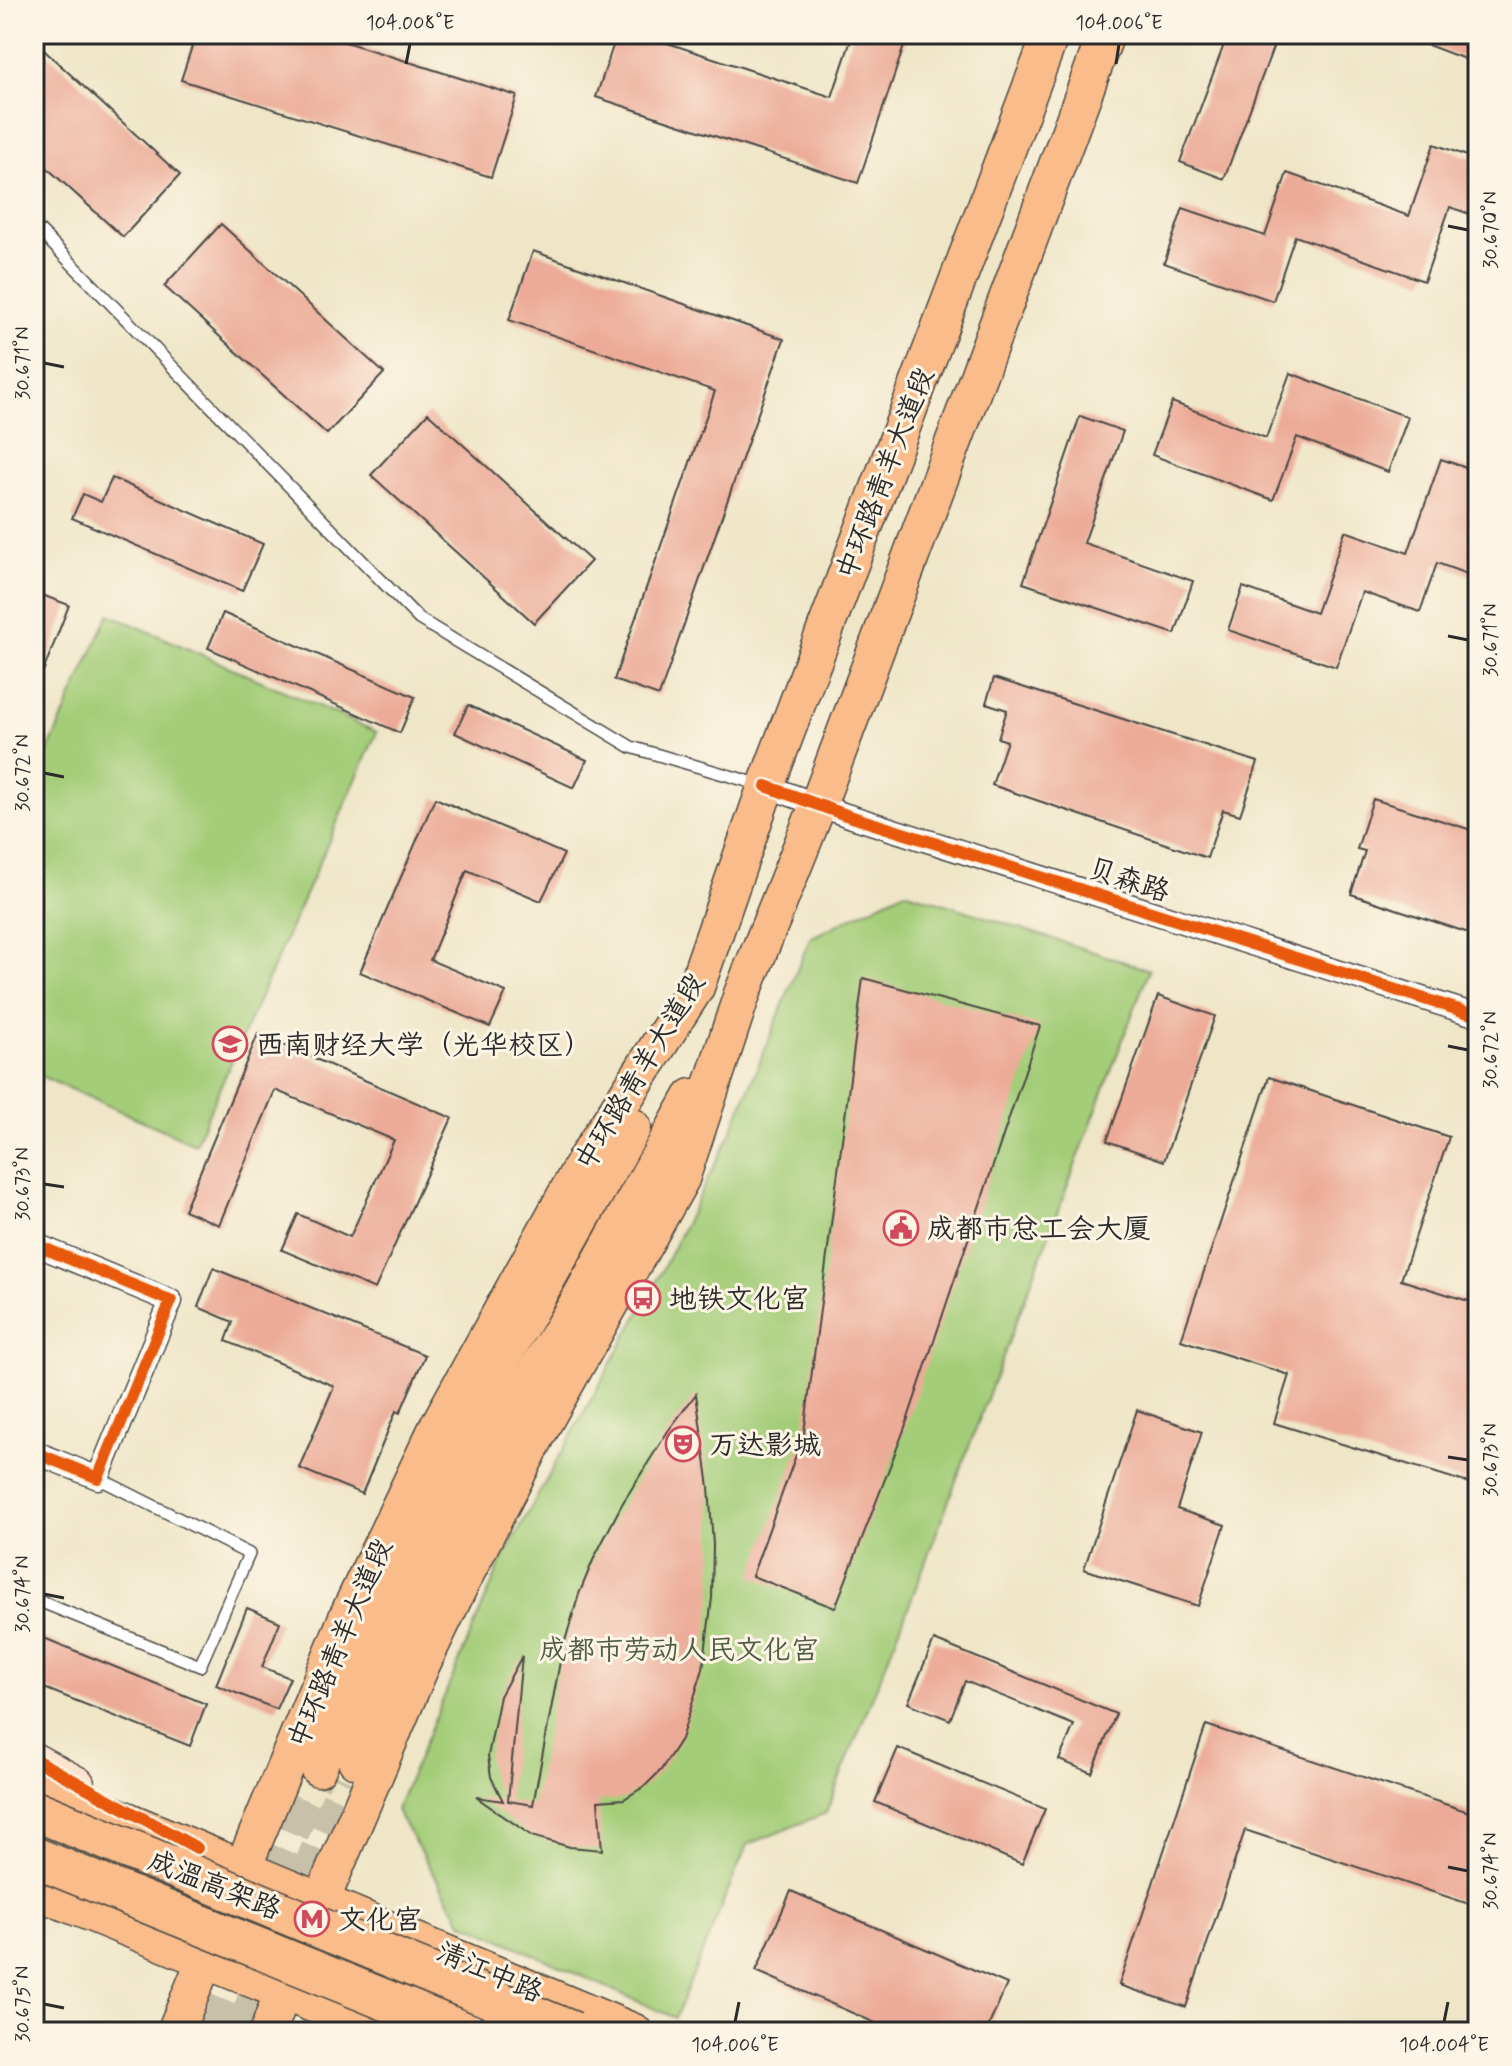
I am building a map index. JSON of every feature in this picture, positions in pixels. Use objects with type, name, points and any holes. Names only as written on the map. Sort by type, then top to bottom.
[{"type":"highway","points":[[34,1782],[78,1798]]},
{"type":"highway","name":"成温高架路","points":[[34,1810],[573,2032]]},
{"type":"highway","name":"成温高架路","points":[[34,1857],[464,2032]]},
{"type":"main road","name":"中环路青羊大道段","points":[[175,2032],[348,1615],[437,1428],[585,1160],[696,987],[766,786],[1051,34]]},
{"type":"main road","name":"中环路青羊大道段","points":[[268,2032],[421,1666],[543,1424],[681,1179],[742,994],[818,805],[1106,34]]},
{"type":"main road","points":[[696,987],[637,1120],[489,1382],[413,1533],[333,1774],[395,1659],[446,1541],[493,1444],[574,1309],[722,1043],[742,994]]},
{"type":"main road","name":"清江中路","points":[[78,1798],[634,2032]]},
{"type":"main road","points":[[34,1890],[381,2032]]},
{"type":"street","name":"贝森路","points":[[766,786],[1478,1016]]},
{"type":"street","points":[[34,1244],[171,1301],[98,1478],[34,1452]]},
{"type":"street","points":[[34,1759],[197,1848]]},
{"type":"lane","points":[[34,225],[419,619],[631,747],[766,786]]},
{"type":"lane","points":[[34,1599],[200,1666],[249,1554],[98,1478]]},
{"type":"green space","points":[[109,614],[377,732],[195,1144],[34,1073],[34,782]]},
{"type":"green space","name":"成都市劳动人民文化宫","points":[[905,891],[1149,970],[905,1616],[826,1813],[747,1845],[675,2018],[462,1922],[396,1810],[503,1558],[652,1290],[731,1133],[810,938]]},
{"type":"building","points":[[196,34],[320,34],[517,96],[491,177],[181,80]]},
{"type":"building","points":[[617,34],[640,34],[832,97],[853,34],[908,34],[858,183],[596,97]]},
{"type":"building","points":[[1228,34],[1278,34],[1224,179],[1180,162]]},
{"type":"building","points":[[1478,34],[1478,64],[1404,36]]},
{"type":"building","points":[[34,41],[180,175],[123,237],[34,156]]},
{"type":"building","points":[[1434,144],[1478,160],[1478,217],[1450,207],[1424,281],[1295,236],[1273,301],[1164,263],[1183,208],[1265,236],[1287,173],[1409,216]]},
{"type":"building","points":[[221,224],[384,373],[327,434],[164,286]]},
{"type":"building","points":[[533,251],[784,339],[659,696],[614,680],[715,391],[509,320]]},
{"type":"building","points":[[1290,373],[1408,417],[1388,472],[1297,437],[1273,500],[1152,455],[1172,402],[1266,438]]},
{"type":"building","points":[[428,413],[591,561],[534,623],[371,475]]},
{"type":"building","points":[[1080,416],[1123,431],[1084,543],[1193,581],[1175,634],[1023,583]]},
{"type":"building","points":[[1441,459],[1478,472],[1478,578],[1437,563],[1420,612],[1362,592],[1336,667],[1228,630],[1243,587],[1316,613],[1345,531],[1408,553]]},
{"type":"building","points":[[112,478],[263,544],[242,591],[72,518],[83,494],[101,502]]},
{"type":"building","points":[[34,592],[69,605],[35,692],[34,692]]},
{"type":"building","points":[[223,613],[415,697],[400,733],[208,648]]},
{"type":"building","points":[[994,678],[1258,762],[1240,815],[1223,810],[1207,858],[992,785],[1007,741],[998,738],[1007,710],[986,703]]},
{"type":"building","points":[[468,705],[587,760],[574,788],[455,733]]},
{"type":"building","points":[[435,798],[564,854],[541,901],[467,870],[430,960],[506,992],[490,1027],[360,972]]},
{"type":"building","points":[[1373,799],[1478,832],[1478,936],[1351,894],[1365,851],[1357,849]]},
{"type":"building","name":"成都市总工会大厦","points":[[863,978],[1040,1026],[904,1430],[835,1608],[752,1576],[804,1433]]},
{"type":"building","points":[[1158,996],[1215,1016],[1164,1161],[1107,1141]]},
{"type":"building","points":[[258,1034],[452,1118],[375,1289],[282,1250],[298,1214],[350,1237],[394,1140],[275,1090],[219,1225],[184,1210]]},
{"type":"building","points":[[1269,1077],[1449,1137],[1401,1280],[1478,1304],[1478,1486],[1274,1423],[1289,1375],[1181,1340]]},
{"type":"building","points":[[213,1268],[425,1355],[400,1413],[396,1411],[362,1494],[299,1468],[334,1386],[226,1341],[233,1322],[198,1307]]},
{"type":"building","points":[[696,1394],[709,1487],[713,1545],[712,1598],[703,1669],[681,1739],[661,1770],[645,1786],[624,1799],[598,1801],[602,1850],[570,1847],[532,1836],[476,1797],[503,1801],[491,1777],[488,1756],[500,1696],[522,1656],[508,1801],[533,1805],[562,1651],[579,1594],[622,1504],[668,1431]]},
{"type":"building","points":[[1137,1410],[1202,1432],[1177,1509],[1225,1525],[1198,1606],[1084,1569]]},
{"type":"building","points":[[247,1608],[280,1622],[262,1667],[290,1678],[276,1709],[216,1685]]},
{"type":"building","points":[[34,1634],[206,1704],[190,1746],[34,1684]]},
{"type":"building","points":[[934,1640],[1116,1714],[1092,1773],[1059,1760],[1074,1725],[965,1681],[950,1720],[908,1703]]},
{"type":"building","points":[[1206,1725],[1478,1815],[1478,1886],[1472,1905],[1245,1830],[1186,2007],[1119,1985]]},
{"type":"building","points":[[898,1748],[1045,1809],[1022,1864],[875,1802]]},
{"type":"building","points":[[791,1891],[1007,1984],[986,2032],[896,2032],[756,1971]]},
{"type":"tunnel","points":[[208,2032],[318,1768]]},
{"type":"tunnel","points":[[242,2032],[348,1780]]},
{"type":"cycle path","points":[[766,786],[846,815],[1478,1016]]},
{"type":"cycle path","points":[[34,1244],[171,1301],[98,1478],[34,1452]]},
{"type":"cycle path","points":[[34,1759],[197,1848]]},
{"type":"place","name":"西南财经大学（光华校区）","points":[[230,1044]]},
{"type":"place","name":"成都市总工会大厦","points":[[901,1228]]},
{"type":"place","name":"地铁文化宫","points":[[643,1298]]},
{"type":"place","name":"万达影城","points":[[683,1444]]},
{"type":"place","name":"文化宫","points":[[312,1919]]}]
